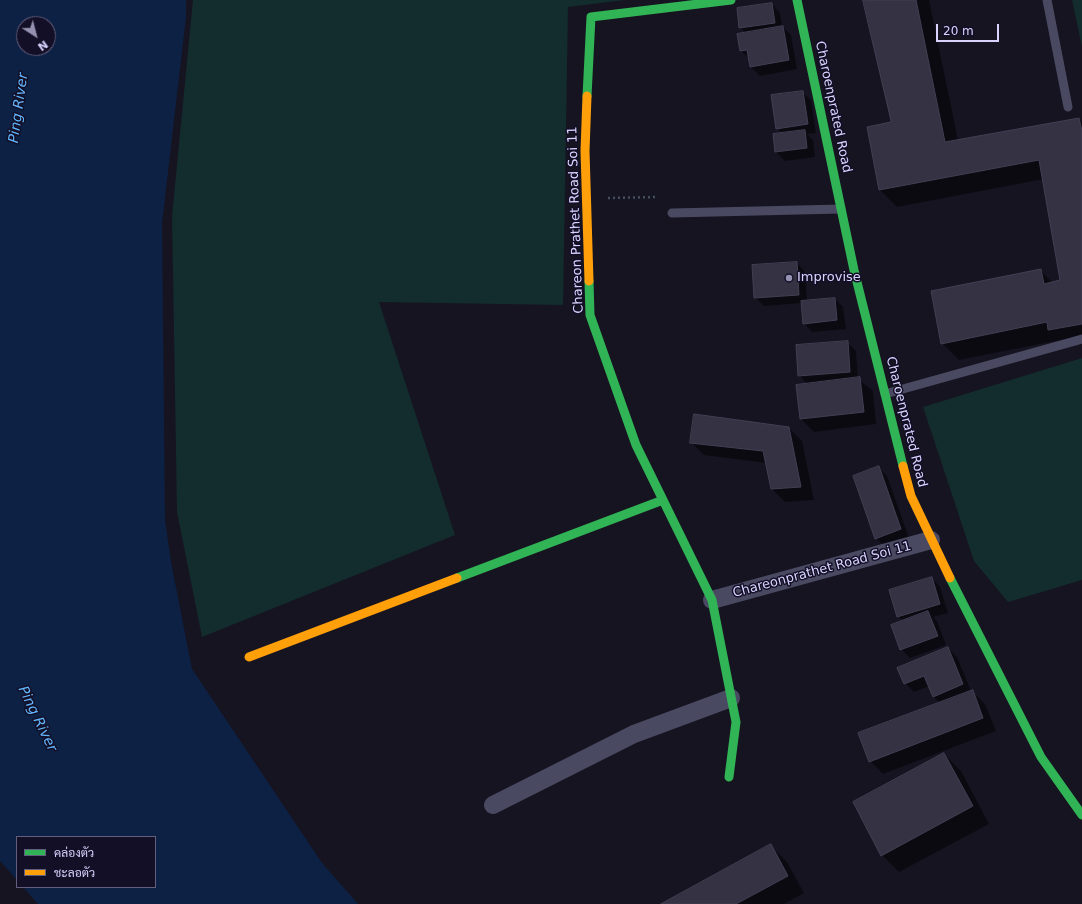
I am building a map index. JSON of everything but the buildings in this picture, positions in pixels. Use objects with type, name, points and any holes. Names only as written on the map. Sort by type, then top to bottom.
[{"type":"street","name":"Chareon Prathet Road Soi 11","points":[[729,777],[736,722],[712,600],[636,445],[590,315],[585,150],[590,17],[731,0]]},
{"type":"street","name":"Charoenprated Road","points":[[797,0],[841,210],[911,496],[931,540],[1041,757],[1082,814]]},
{"type":"street","points":[[249,657],[663,500]]},
{"type":"street","name":"Chareonprathet Road Soi 11","points":[[712,600],[931,540]]},
{"type":"street","points":[[493,805],[634,734],[732,698]]},
{"type":"lane","points":[[1047,0],[1068,107]]},
{"type":"lane","points":[[672,213],[841,210]]},
{"type":"lane","points":[[885,394],[1082,338]]},
{"type":"path","points":[[586,199],[658,197]]},
{"type":"green space","points":[[193,0],[625,0],[568,7],[563,305],[379,302],[455,535],[202,637],[177,512],[172,216]]},
{"type":"green space","points":[[1072,0],[1082,0],[1082,47]]},
{"type":"green space","points":[[1082,358],[1082,580],[1008,602],[974,561],[923,407]]},
{"type":"water","name":"Ping River","points":[[0,0],[186,0],[186,17],[162,224],[165,520],[171,562],[192,669],[322,863],[358,904],[38,904],[24,888],[156,888],[156,836],[16,836],[16,879],[0,861]]},
{"type":"traffic: fast","points":[[587,96],[591,17],[731,0]]},
{"type":"traffic: fast","points":[[797,0],[854,270],[903,466]]},
{"type":"traffic: fast","points":[[589,281],[590,315],[636,445],[712,600],[736,722],[729,777]]},
{"type":"traffic: fast","points":[[457,578],[663,500]]},
{"type":"traffic: fast","points":[[950,578],[1041,757],[1082,815]]},
{"type":"traffic: slow","points":[[587,96],[585,151],[589,281]]},
{"type":"traffic: slow","points":[[903,466],[911,496],[950,578]]},
{"type":"traffic: slow","points":[[249,657],[457,578]]},
{"type":"place","name":"Improvise","points":[[789,278]]}]
